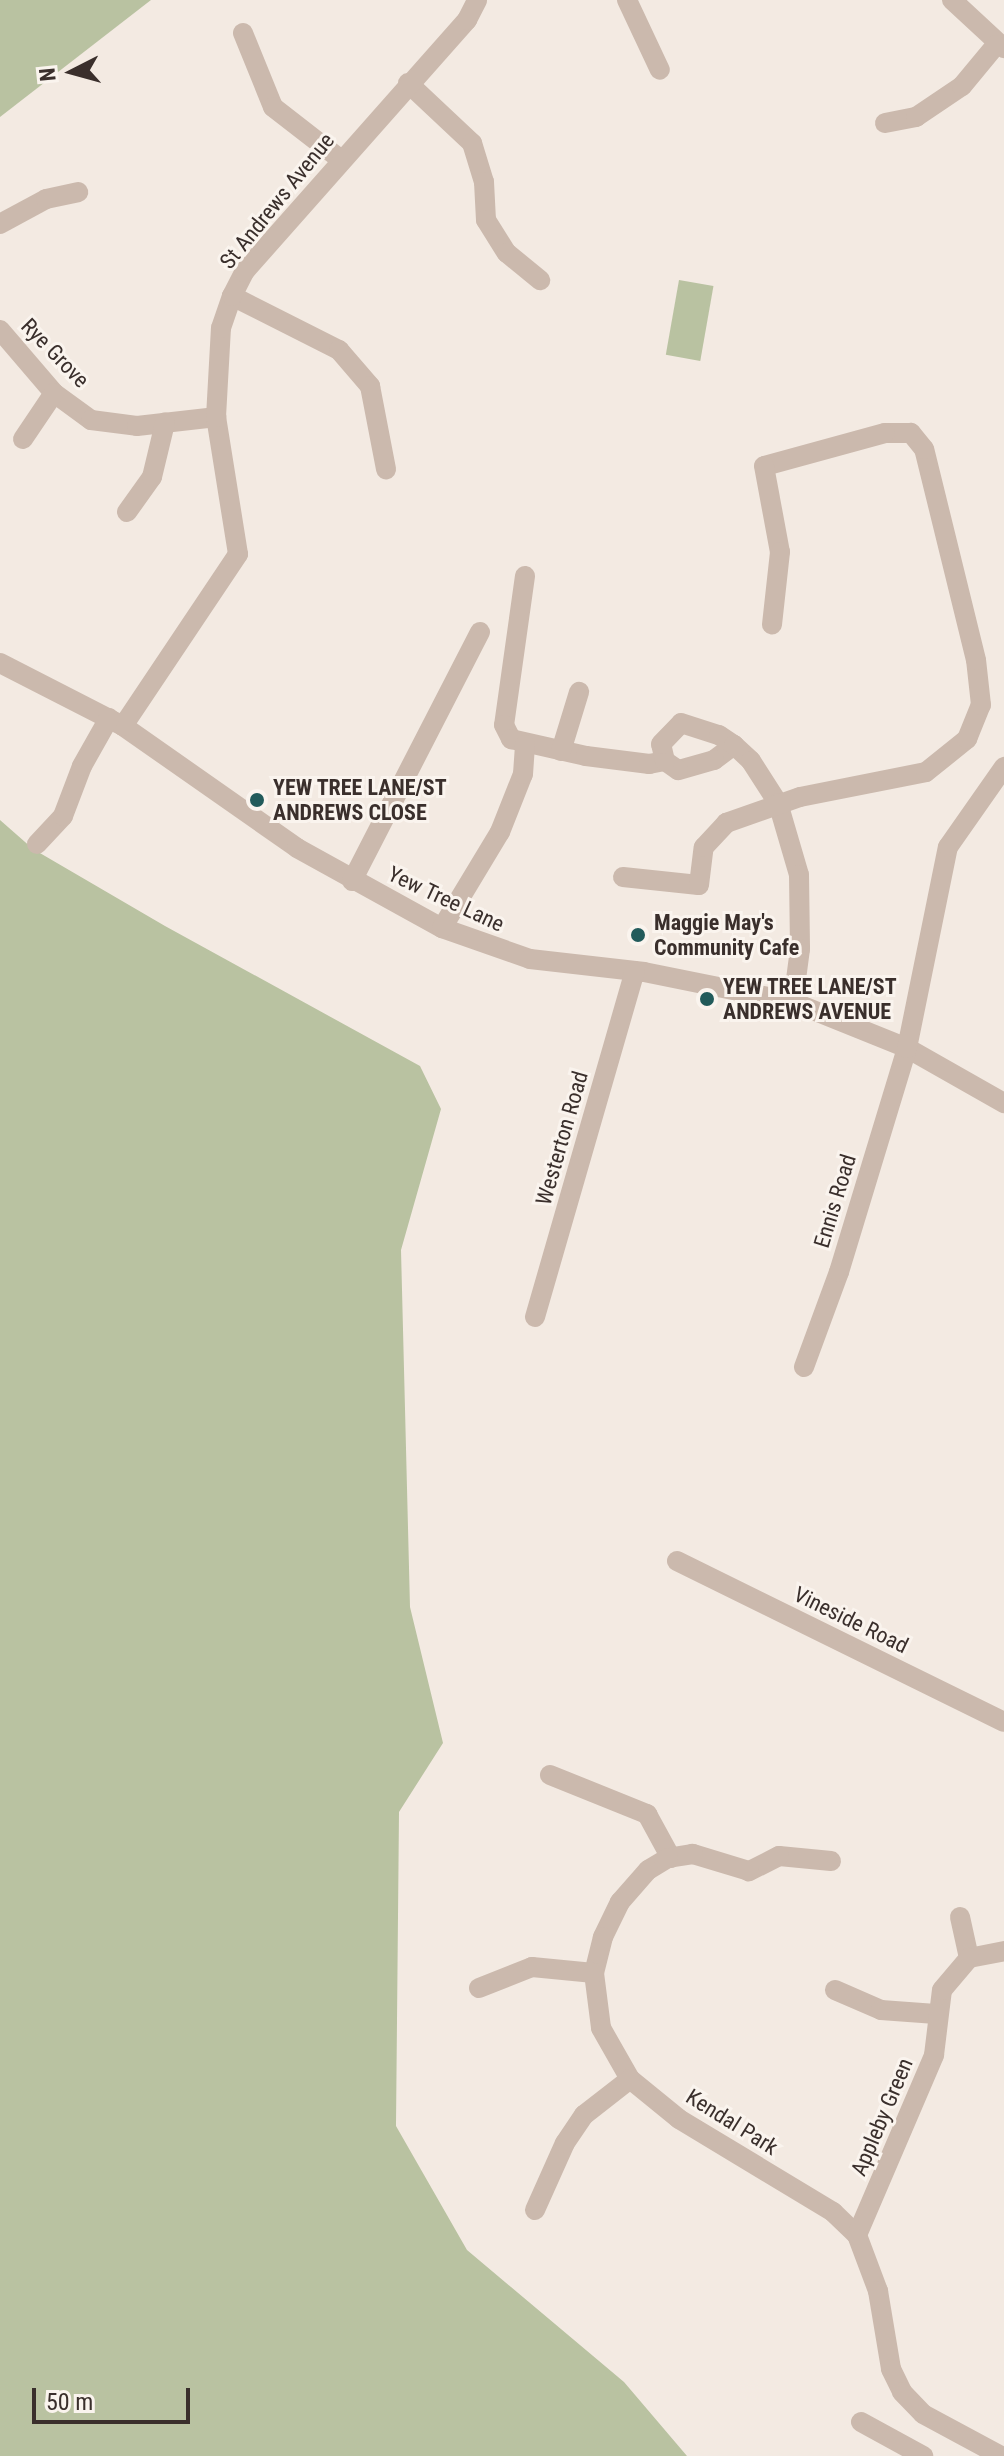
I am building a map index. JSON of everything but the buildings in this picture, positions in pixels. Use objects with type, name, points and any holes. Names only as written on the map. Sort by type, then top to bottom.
[{"type":"street","name":"St Andrews Avenue","points":[[37,844],[63,816],[116,722],[238,554],[216,417],[221,328],[244,272],[289,226],[340,159],[467,20],[477,0]]},
{"type":"street","points":[[627,0],[660,70]]},
{"type":"street","points":[[885,123],[916,117],[962,86],[1000,47],[952,0]]},
{"type":"street","points":[[243,33],[273,107],[340,159]]},
{"type":"street","points":[[408,83],[472,143],[484,182],[486,220],[507,253],[540,280]]},
{"type":"street","points":[[0,224],[46,199],[78,192]]},
{"type":"street","points":[[232,296],[339,350],[370,386],[386,469]]},
{"type":"street","name":"Rye Grove","points":[[0,330],[54,393],[91,420],[137,426],[216,417]]},
{"type":"street","points":[[23,439],[54,393]]},
{"type":"street","points":[[127,512],[152,477],[165,423]]},
{"type":"street","points":[[623,877],[699,885],[710,834],[744,814],[778,803],[926,772],[951,756],[977,722],[980,685],[973,648],[924,449],[911,433],[885,433],[764,466],[780,552],[772,625]]},
{"type":"street","points":[[525,576],[504,725],[511,739],[525,745],[649,764],[665,761],[687,769],[714,760],[734,745]]},
{"type":"street","points":[[352,881],[480,632]]},
{"type":"street","name":"Yew Tree Lane","points":[[0,663],[116,722],[352,881],[442,928],[530,959],[635,971],[793,1002],[907,1048],[1004,1103]]},
{"type":"street","points":[[561,751],[579,692]]},
{"type":"street","points":[[665,761],[661,744],[681,723],[696,724],[734,745],[778,803],[799,875],[800,949],[793,1002]]},
{"type":"street","points":[[442,928],[500,832],[523,774],[525,745]]},
{"type":"street","name":"Ennis Road","points":[[804,1367],[839,1272],[907,1048],[948,847],[1004,767]]},
{"type":"street","name":"Westerton Road","points":[[535,1317],[635,971]]},
{"type":"street","name":"Vineside Road","points":[[677,1561],[1004,1722]]},
{"type":"street","points":[[550,1775],[647,1814],[671,1858],[706,1856],[749,1871],[779,1856],[831,1861]]},
{"type":"street","name":"Kendal Park","points":[[671,1858],[648,1870],[620,1902],[603,1937],[594,1973],[601,2028],[630,2079],[679,2119],[833,2212],[857,2235],[878,2291],[891,2369],[902,2392],[923,2414],[1001,2456]]},
{"type":"street","points":[[960,1917],[969,1958],[1004,1951]]},
{"type":"street","name":"Appleby Green","points":[[857,2235],[934,2055],[936,2014],[948,1980],[969,1958]]},
{"type":"street","points":[[479,1988],[532,1967],[594,1973]]},
{"type":"street","points":[[835,1990],[881,2010],[936,2014]]},
{"type":"street","points":[[535,2210],[565,2143],[584,2115],[630,2079]]},
{"type":"street","points":[[861,2422],[923,2456]]},
{"type":"green space","points":[[0,0],[151,0],[0,117]]},
{"type":"green space","points":[[679,280],[713,286],[700,361],[666,355]]},
{"type":"green space","points":[[0,820],[33,849],[165,926],[420,1066],[441,1109],[401,1250],[410,1607],[443,1743],[399,1812],[396,2126],[467,2250],[624,2382],[687,2456],[0,2456]]},
{"type":"place","name":"YEW TREE LANE/ST ANDREWS CLOSE","points":[[257,800]]},
{"type":"place","name":"Maggie May's Community Cafe","points":[[638,935]]},
{"type":"place","name":"YEW TREE LANE/ST ANDREWS AVENUE","points":[[707,999]]}]
